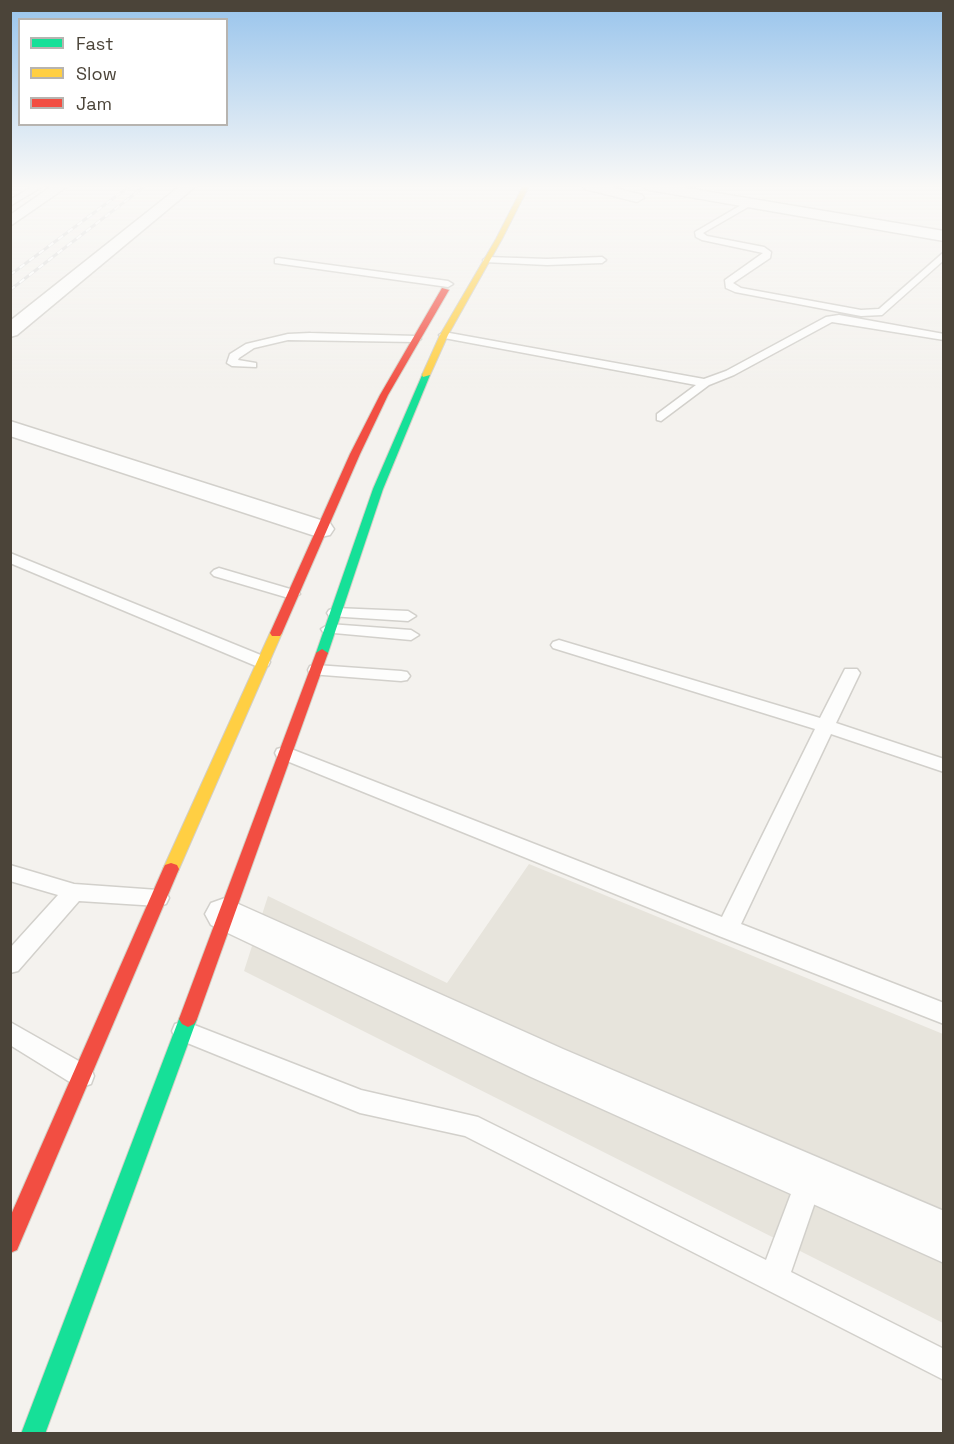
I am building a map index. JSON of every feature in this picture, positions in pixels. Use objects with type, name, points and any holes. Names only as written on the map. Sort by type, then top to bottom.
[{"type":"main road","points":[[33,1434],[184,1031],[404,424],[444,335],[491,253]]},
{"type":"main road","points":[[10,1243],[158,898],[354,454],[451,279]]},
{"type":"street","points":[[10,331],[106,253]]},
{"type":"street","points":[[10,428],[321,529]]},
{"type":"street","points":[[225,914],[547,1063],[944,1237]]},
{"type":"lane","points":[[767,253],[767,256],[728,282],[729,286],[738,290],[861,313],[882,312],[944,255]]},
{"type":"lane","points":[[488,260],[547,262],[602,260]]},
{"type":"lane","points":[[278,261],[451,279]]},
{"type":"lane","points":[[662,417],[705,383],[730,373],[830,320],[839,318],[944,337]]},
{"type":"lane","points":[[444,335],[705,383]]},
{"type":"lane","points":[[252,365],[232,363],[234,356],[250,346],[288,337],[416,339]]},
{"type":"lane","points":[[10,557],[262,662]]},
{"type":"lane","points":[[219,573],[292,594]]},
{"type":"lane","points":[[335,613],[408,616]]},
{"type":"lane","points":[[329,629],[411,635]]},
{"type":"lane","points":[[560,645],[826,726],[944,766]]},
{"type":"lane","points":[[316,670],[401,676]]},
{"type":"lane","points":[[727,930],[852,673]]},
{"type":"lane","points":[[284,753],[944,1014]]},
{"type":"lane","points":[[10,873],[74,892],[158,898]]},
{"type":"lane","points":[[10,964],[74,892]]},
{"type":"lane","points":[[184,1031],[360,1101],[469,1125],[944,1365]]},
{"type":"lane","points":[[10,1032],[82,1076]]},
{"type":"lane","points":[[774,1279],[810,1179]]},
{"type":"shaded area","points":[[529,864],[943,1034],[943,1323],[244,971],[268,896],[447,983]]},
{"type":"railway","points":[[10,275],[39,253]]},
{"type":"railway","points":[[10,290],[58,253]]},
{"type":"traffic: fast","points":[[322,653],[378,489],[426,375]]},
{"type":"traffic: fast","points":[[33,1434],[188,1019]]},
{"type":"traffic: slow","points":[[426,375],[444,335],[491,253]]},
{"type":"traffic: slow","points":[[171,869],[276,633]]},
{"type":"traffic: jam","points":[[276,633],[355,454],[384,395],[445,290]]},
{"type":"traffic: jam","points":[[188,1019],[322,653]]},
{"type":"traffic: jam","points":[[10,1243],[171,869]]}]
